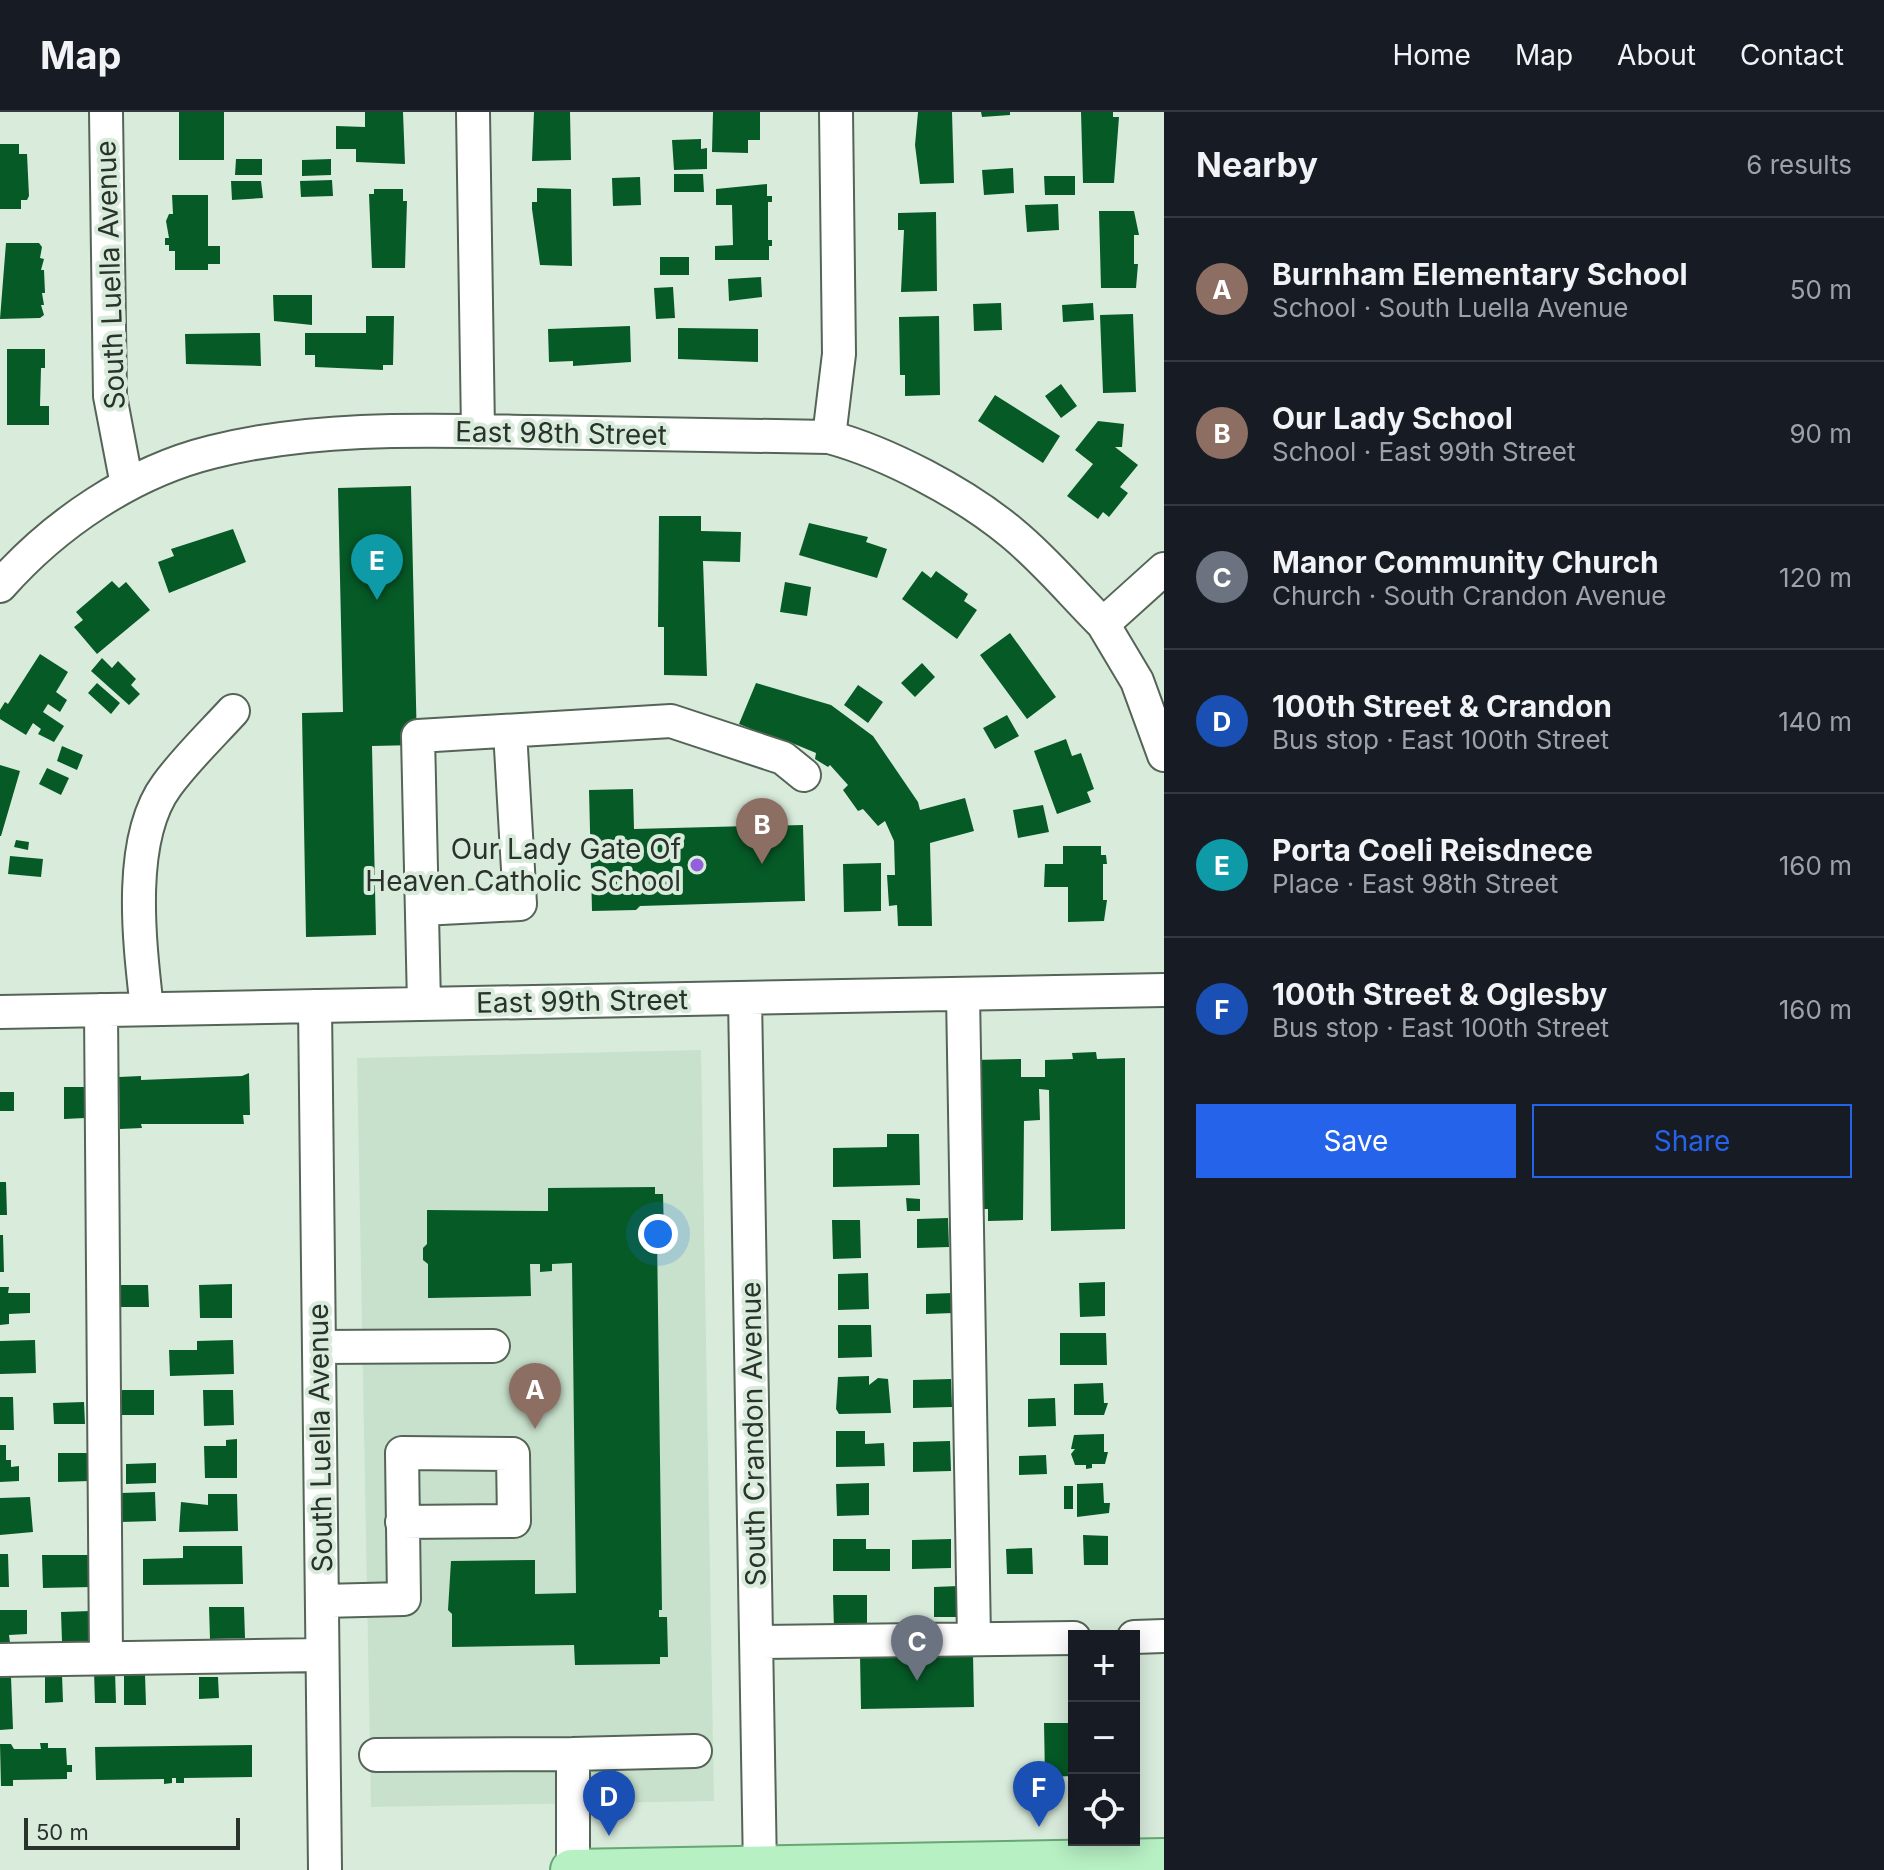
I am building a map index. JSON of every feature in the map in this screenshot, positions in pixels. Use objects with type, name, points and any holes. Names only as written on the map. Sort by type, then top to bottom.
[{"type":"main road","points":[[572,1870],[1164,1859]]},
{"type":"street","name":"South Luella Avenue","points":[[106,112],[110,396],[127,485]]},
{"type":"street","points":[[473,112],[478,430]]},
{"type":"street","points":[[829,437],[839,354],[836,112]]},
{"type":"street","name":"East 98th Street","points":[[0,586],[23,560],[84,511],[127,485],[211,452],[292,437],[478,430],[829,437],[864,447],[905,468],[1012,532],[1103,624],[1137,681],[1164,755]]},
{"type":"street","points":[[1103,624],[1164,569]]},
{"type":"street","points":[[147,1009],[136,913],[148,828],[165,787],[233,711]]},
{"type":"street","points":[[424,1004],[418,736],[671,721],[783,758],[804,775]]},
{"type":"street","points":[[422,909],[520,904],[510,731]]},
{"type":"street","name":"East 99th Street","points":[[0,1012],[1164,990]]},
{"type":"street","points":[[963,994],[974,1639]]},
{"type":"street","name":"South Crandon Avenue","points":[[745,998],[760,1868]]},
{"type":"street","name":"South Luella Avenue","points":[[315,1006],[325,1870]]},
{"type":"street","points":[[101,1010],[106,1658]]},
{"type":"street","points":[[319,1347],[493,1346]]},
{"type":"street","points":[[322,1601],[404,1599],[402,1522]]},
{"type":"street","points":[[1140,1637],[1164,1636]]},
{"type":"street","points":[[757,1642],[1068,1638]]},
{"type":"street","points":[[0,1660],[322,1655]]},
{"type":"street","points":[[376,1755],[695,1751]]},
{"type":"street","points":[[572,1870],[573,1754]]},
{"type":"shaded area","points":[[701,1050],[714,1801],[371,1807],[357,1058]]},
{"type":"building","points":[[179,112],[224,112],[224,160],[179,160]]},
{"type":"building","points":[[365,112],[403,112],[405,164],[356,162],[356,149],[336,149],[336,126],[365,127]]},
{"type":"building","points":[[534,112],[570,112],[571,160],[532,161]]},
{"type":"building","points":[[713,112],[760,112],[760,140],[748,140],[748,153],[712,152]]},
{"type":"building","points":[[918,112],[952,112],[954,183],[920,184],[915,145]]},
{"type":"building","points":[[981,112],[1010,112],[1010,115],[982,117]]},
{"type":"building","points":[[1081,112],[1113,112],[1113,117],[1119,117],[1114,183],[1083,183]]},
{"type":"building","points":[[701,139],[701,149],[707,148],[707,169],[674,170],[672,140]]},
{"type":"building","points":[[0,144],[19,144],[19,154],[27,154],[29,196],[27,200],[21,200],[21,209],[0,209]]},
{"type":"building","points":[[236,159],[262,159],[262,175],[235,175]]},
{"type":"building","points":[[331,159],[331,175],[302,176],[302,160]]},
{"type":"building","points":[[1013,168],[1014,193],[984,195],[982,170]]},
{"type":"building","points":[[674,174],[703,174],[704,192],[674,192]]},
{"type":"building","points":[[1044,176],[1075,176],[1075,195],[1045,195]]},
{"type":"building","points":[[640,177],[641,205],[613,206],[612,178]]},
{"type":"building","points":[[332,180],[333,196],[301,197],[300,181]]},
{"type":"building","points":[[231,181],[261,181],[263,198],[232,200]]},
{"type":"building","points":[[767,184],[767,196],[772,196],[772,202],[768,202],[768,240],[772,240],[769,260],[715,260],[715,246],[733,245],[732,205],[716,205],[716,189]]},
{"type":"building","points":[[537,188],[571,189],[572,266],[540,265],[532,209],[532,202],[537,202]]},
{"type":"building","points":[[374,189],[403,189],[403,201],[407,201],[405,268],[372,268],[369,194],[374,194]]},
{"type":"building","points":[[172,195],[208,195],[208,246],[220,246],[220,264],[208,264],[208,270],[175,270],[175,251],[169,251],[169,245],[165,245],[165,238],[169,238],[166,221],[169,214],[173,214]]},
{"type":"building","points":[[1058,204],[1059,230],[1027,232],[1025,205]]},
{"type":"building","points":[[1099,211],[1134,211],[1139,235],[1134,235],[1134,264],[1138,264],[1136,288],[1101,288]]},
{"type":"building","points":[[936,212],[937,291],[901,292],[904,230],[898,230],[898,213]]},
{"type":"building","points":[[6,243],[39,243],[42,247],[40,258],[44,259],[41,270],[44,270],[45,293],[42,293],[44,305],[41,305],[44,315],[40,318],[0,319]]},
{"type":"building","points":[[660,257],[689,257],[689,275],[660,275]]},
{"type":"building","points":[[761,277],[762,297],[729,301],[728,279]]},
{"type":"building","points":[[673,287],[675,318],[656,319],[654,288]]},
{"type":"building","points":[[273,295],[312,295],[312,325],[274,321]]},
{"type":"building","points":[[1001,303],[1002,330],[974,331],[973,304]]},
{"type":"building","points":[[1093,303],[1094,320],[1063,322],[1062,305]]},
{"type":"building","points":[[1133,314],[1136,392],[1103,393],[1100,315]]},
{"type":"building","points":[[366,316],[394,316],[393,365],[383,365],[383,370],[315,367],[315,355],[305,355],[305,333],[366,333]]},
{"type":"building","points":[[939,316],[940,395],[905,396],[905,375],[900,375],[899,317]]},
{"type":"building","points":[[630,326],[631,362],[573,366],[573,361],[549,362],[548,329]]},
{"type":"building","points":[[678,328],[758,329],[758,362],[678,359]]},
{"type":"building","points":[[260,333],[261,366],[186,364],[185,334]]},
{"type":"building","points":[[7,349],[45,349],[40,406],[49,406],[49,425],[7,425]]},
{"type":"building","points":[[1061,384],[1077,406],[1061,418],[1045,396]]},
{"type":"building","points":[[995,395],[1060,436],[1043,463],[978,421]]},
{"type":"building","points":[[1098,421],[1124,424],[1122,447],[1115,447],[1138,465],[1120,487],[1128,493],[1109,517],[1103,512],[1098,519],[1067,496],[1093,464],[1075,450]]},
{"type":"building","points":[[411,486],[417,745],[372,746],[376,935],[306,937],[302,713],[343,712],[338,488]]},
{"type":"building","points":[[659,516],[701,516],[701,531],[741,532],[740,562],[703,561],[707,676],[664,675],[664,627],[658,627]]},
{"type":"building","points":[[809,523],[868,537],[866,542],[887,549],[877,578],[799,555]]},
{"type":"building","points":[[233,529],[246,562],[169,593],[158,562],[174,556],[171,549]]},
{"type":"building","points":[[922,571],[931,578],[936,571],[968,594],[964,601],[977,610],[957,639],[902,599]]},
{"type":"building","points":[[112,581],[119,588],[126,582],[150,610],[97,654],[74,627],[83,620],[76,612]]},
{"type":"building","points":[[785,582],[811,587],[807,616],[780,612]]},
{"type":"building","points":[[1010,633],[1056,697],[1027,719],[980,655]]},
{"type":"building","points":[[40,654],[68,672],[56,692],[67,700],[60,712],[48,704],[43,712],[64,726],[54,742],[38,734],[41,729],[33,723],[26,735],[0,719],[0,710],[5,702],[8,704]]},
{"type":"building","points":[[102,658],[112,668],[118,661],[136,679],[131,685],[140,694],[129,705],[91,671]]},
{"type":"building","points":[[922,663],[935,677],[915,697],[901,683]]},
{"type":"building","points":[[97,683],[120,703],[111,714],[88,693]]},
{"type":"building","points":[[756,683],[831,705],[873,736],[918,802],[920,810],[965,798],[974,831],[930,843],[932,926],[898,926],[897,905],[889,906],[887,875],[895,875],[894,841],[885,821],[878,826],[863,809],[858,811],[843,790],[848,785],[830,765],[828,767],[815,759],[816,753],[792,743],[791,746],[766,739],[766,735],[739,724]]},
{"type":"building","points":[[858,685],[883,702],[868,723],[844,705]]},
{"type":"building","points":[[1007,715],[1019,736],[995,749],[983,728]]},
{"type":"building","points":[[1066,739],[1072,756],[1081,753],[1094,789],[1087,792],[1091,802],[1057,814],[1034,751]]},
{"type":"building","points":[[62,746],[83,755],[77,770],[57,761]]},
{"type":"building","points":[[0,765],[20,771],[1,836],[0,836]]},
{"type":"building","points":[[47,768],[69,778],[61,795],[39,784]]},
{"type":"building","name":"Our Lady Gate Of Heaven Catholic School","points":[[633,789],[634,829],[750,826],[750,814],[758,814],[758,826],[803,825],[805,901],[640,906],[636,910],[592,911],[589,790]]},
{"type":"building","points":[[1043,805],[1049,832],[1018,838],[1013,810]]},
{"type":"building","points":[[16,840],[29,842],[28,850],[14,847]]},
{"type":"building","points":[[1063,846],[1101,846],[1101,855],[1106,855],[1107,864],[1103,864],[1103,900],[1107,900],[1104,921],[1068,922],[1068,887],[1044,887],[1045,864],[1063,864]]},
{"type":"building","points":[[10,856],[43,859],[41,877],[8,874]]},
{"type":"building","points":[[881,863],[881,911],[844,912],[843,864]]},
{"type":"building","points":[[1096,1052],[1097,1059],[1125,1058],[1125,1229],[1051,1231],[1049,1090],[1039,1089],[1040,1120],[1024,1121],[1023,1220],[988,1221],[988,1209],[976,1209],[974,1060],[1021,1059],[1021,1077],[1045,1077],[1045,1060],[1073,1059],[1072,1053]]},
{"type":"building","points":[[249,1073],[250,1115],[243,1115],[244,1124],[141,1124],[142,1128],[120,1129],[119,1077],[141,1076],[141,1080],[242,1076]]},
{"type":"building","points":[[64,1087],[84,1087],[85,1118],[64,1119]]},
{"type":"building","points":[[0,1092],[14,1092],[14,1111],[0,1111]]},
{"type":"building","points":[[887,1134],[919,1134],[920,1185],[833,1187],[833,1148],[887,1147]]},
{"type":"building","points":[[0,1182],[6,1182],[7,1215],[0,1215]]},
{"type":"building","points":[[655,1187],[655,1194],[663,1194],[664,1235],[657,1235],[662,1610],[659,1610],[659,1617],[667,1617],[668,1657],[660,1657],[660,1664],[575,1665],[574,1645],[452,1647],[452,1614],[448,1610],[451,1561],[535,1560],[535,1594],[576,1593],[572,1263],[552,1264],[552,1271],[540,1272],[540,1264],[530,1264],[531,1296],[428,1298],[428,1264],[423,1260],[423,1248],[427,1244],[427,1210],[548,1211],[548,1188]]},
{"type":"building","points":[[906,1198],[920,1199],[920,1211],[907,1211]]},
{"type":"building","points":[[948,1218],[949,1247],[917,1248],[917,1219]]},
{"type":"building","points":[[832,1220],[860,1220],[861,1258],[833,1259]]},
{"type":"building","points":[[0,1235],[3,1235],[4,1272],[0,1272]]},
{"type":"building","points":[[868,1273],[869,1309],[838,1310],[838,1274]]},
{"type":"building","points":[[1105,1282],[1105,1316],[1080,1317],[1079,1283]]},
{"type":"building","points":[[232,1284],[232,1318],[200,1318],[199,1285]]},
{"type":"building","points":[[120,1285],[148,1285],[149,1307],[120,1307]]},
{"type":"building","points":[[0,1287],[9,1287],[8,1293],[30,1293],[30,1313],[9,1314],[9,1324],[0,1325]]},
{"type":"building","points":[[953,1293],[953,1313],[926,1314],[926,1294]]},
{"type":"building","points":[[838,1325],[871,1325],[872,1357],[838,1358]]},
{"type":"building","points":[[1060,1333],[1106,1333],[1107,1365],[1060,1365]]},
{"type":"building","points":[[35,1340],[36,1373],[0,1374],[0,1341]]},
{"type":"building","points":[[233,1340],[234,1374],[170,1376],[169,1350],[197,1350],[197,1341]]},
{"type":"building","points":[[869,1376],[869,1385],[878,1378],[888,1379],[891,1413],[839,1414],[836,1409],[838,1377]]},
{"type":"building","points":[[951,1379],[952,1407],[913,1408],[913,1380]]},
{"type":"building","points":[[1103,1383],[1104,1403],[1108,1403],[1104,1415],[1074,1415],[1074,1384]]},
{"type":"building","points":[[122,1390],[154,1390],[154,1415],[122,1415]]},
{"type":"building","points":[[203,1390],[233,1390],[234,1425],[204,1426]]},
{"type":"building","points":[[0,1397],[13,1397],[14,1430],[0,1430]]},
{"type":"building","points":[[1055,1398],[1056,1426],[1028,1427],[1028,1399]]},
{"type":"building","points":[[84,1402],[85,1424],[54,1424],[53,1403]]},
{"type":"building","points":[[836,1431],[865,1431],[865,1444],[884,1443],[885,1466],[836,1467]]},
{"type":"building","points":[[1104,1434],[1104,1452],[1108,1452],[1105,1464],[1092,1464],[1092,1468],[1086,1469],[1086,1465],[1075,1465],[1071,1454],[1075,1449],[1071,1449],[1074,1435]]},
{"type":"building","points":[[237,1439],[237,1478],[205,1478],[204,1446],[226,1446],[226,1440]]},
{"type":"building","points":[[950,1441],[951,1471],[913,1472],[913,1442]]},
{"type":"building","points":[[0,1445],[6,1445],[6,1460],[11,1460],[11,1467],[19,1466],[19,1481],[0,1482]]},
{"type":"building","points":[[58,1453],[89,1453],[90,1481],[58,1482]]},
{"type":"building","points":[[1046,1455],[1047,1474],[1019,1475],[1019,1456]]},
{"type":"building","points":[[156,1463],[156,1483],[126,1484],[126,1464]]},
{"type":"building","points":[[869,1483],[869,1515],[837,1516],[836,1484]]},
{"type":"building","points":[[1103,1483],[1104,1503],[1110,1503],[1109,1513],[1077,1517],[1077,1484]]},
{"type":"building","points":[[1064,1486],[1073,1486],[1073,1509],[1064,1509]]},
{"type":"building","points":[[155,1492],[156,1521],[120,1522],[120,1493]]},
{"type":"building","points":[[208,1494],[237,1494],[238,1531],[179,1532],[181,1502],[208,1505]]},
{"type":"building","points":[[30,1497],[33,1532],[0,1535],[0,1498]]},
{"type":"building","points":[[1083,1535],[1108,1536],[1108,1565],[1084,1565]]},
{"type":"building","points":[[833,1539],[866,1539],[866,1549],[890,1549],[890,1571],[833,1571]]},
{"type":"building","points":[[951,1539],[951,1568],[912,1569],[912,1540]]},
{"type":"building","points":[[183,1546],[242,1546],[243,1584],[143,1585],[143,1559],[183,1558]]},
{"type":"building","points":[[1032,1548],[1033,1574],[1007,1574],[1006,1549]]},
{"type":"building","points":[[0,1554],[8,1554],[9,1587],[0,1587]]},
{"type":"building","points":[[42,1555],[91,1555],[92,1587],[43,1588]]},
{"type":"building","points":[[959,1586],[960,1617],[934,1617],[934,1587]]},
{"type":"building","points":[[833,1595],[867,1595],[867,1628],[834,1629]]},
{"type":"building","points":[[209,1607],[244,1607],[245,1638],[210,1639]]},
{"type":"building","points":[[0,1610],[27,1610],[27,1634],[9,1635],[10,1643],[0,1644]]},
{"type":"building","points":[[91,1611],[92,1642],[62,1642],[61,1612]]},
{"type":"building","points":[[973,1653],[974,1707],[861,1709],[860,1655]]},
{"type":"building","points":[[94,1671],[115,1671],[116,1703],[95,1703]]},
{"type":"building","points":[[62,1674],[63,1702],[45,1703],[45,1675]]},
{"type":"building","points":[[124,1674],[145,1674],[146,1705],[124,1705]]},
{"type":"building","points":[[11,1677],[13,1729],[0,1730],[0,1678]]},
{"type":"building","points":[[199,1677],[218,1677],[219,1698],[199,1699]]},
{"type":"building","points":[[1044,1723],[1068,1723],[1068,1776],[1045,1777]]},
{"type":"building","points":[[40,1743],[48,1743],[48,1748],[66,1748],[67,1765],[72,1765],[67,1779],[13,1780],[13,1786],[1,1786],[0,1744],[11,1744],[14,1749],[41,1749]]},
{"type":"building","points":[[252,1745],[252,1777],[184,1778],[184,1783],[176,1783],[176,1778],[172,1778],[172,1783],[164,1784],[164,1779],[96,1780],[95,1747]]},
{"type":"place","name":"Porta Coeli Reisdnece","points":[[377,600]]},
{"type":"place","name":"Our Lady School","points":[[762,864]]},
{"type":"place","name":"Our Lady Gate Of Heaven Catholic School","points":[[697,865]]},
{"type":"place","name":"Burnham Elementary School","points":[[535,1429]]},
{"type":"place","name":"Manor Community Church","points":[[917,1681]]},
{"type":"place","name":"100th Street & Oglesby","points":[[1039,1827]]},
{"type":"place","name":"100th Street & Crandon","points":[[609,1836]]}]
